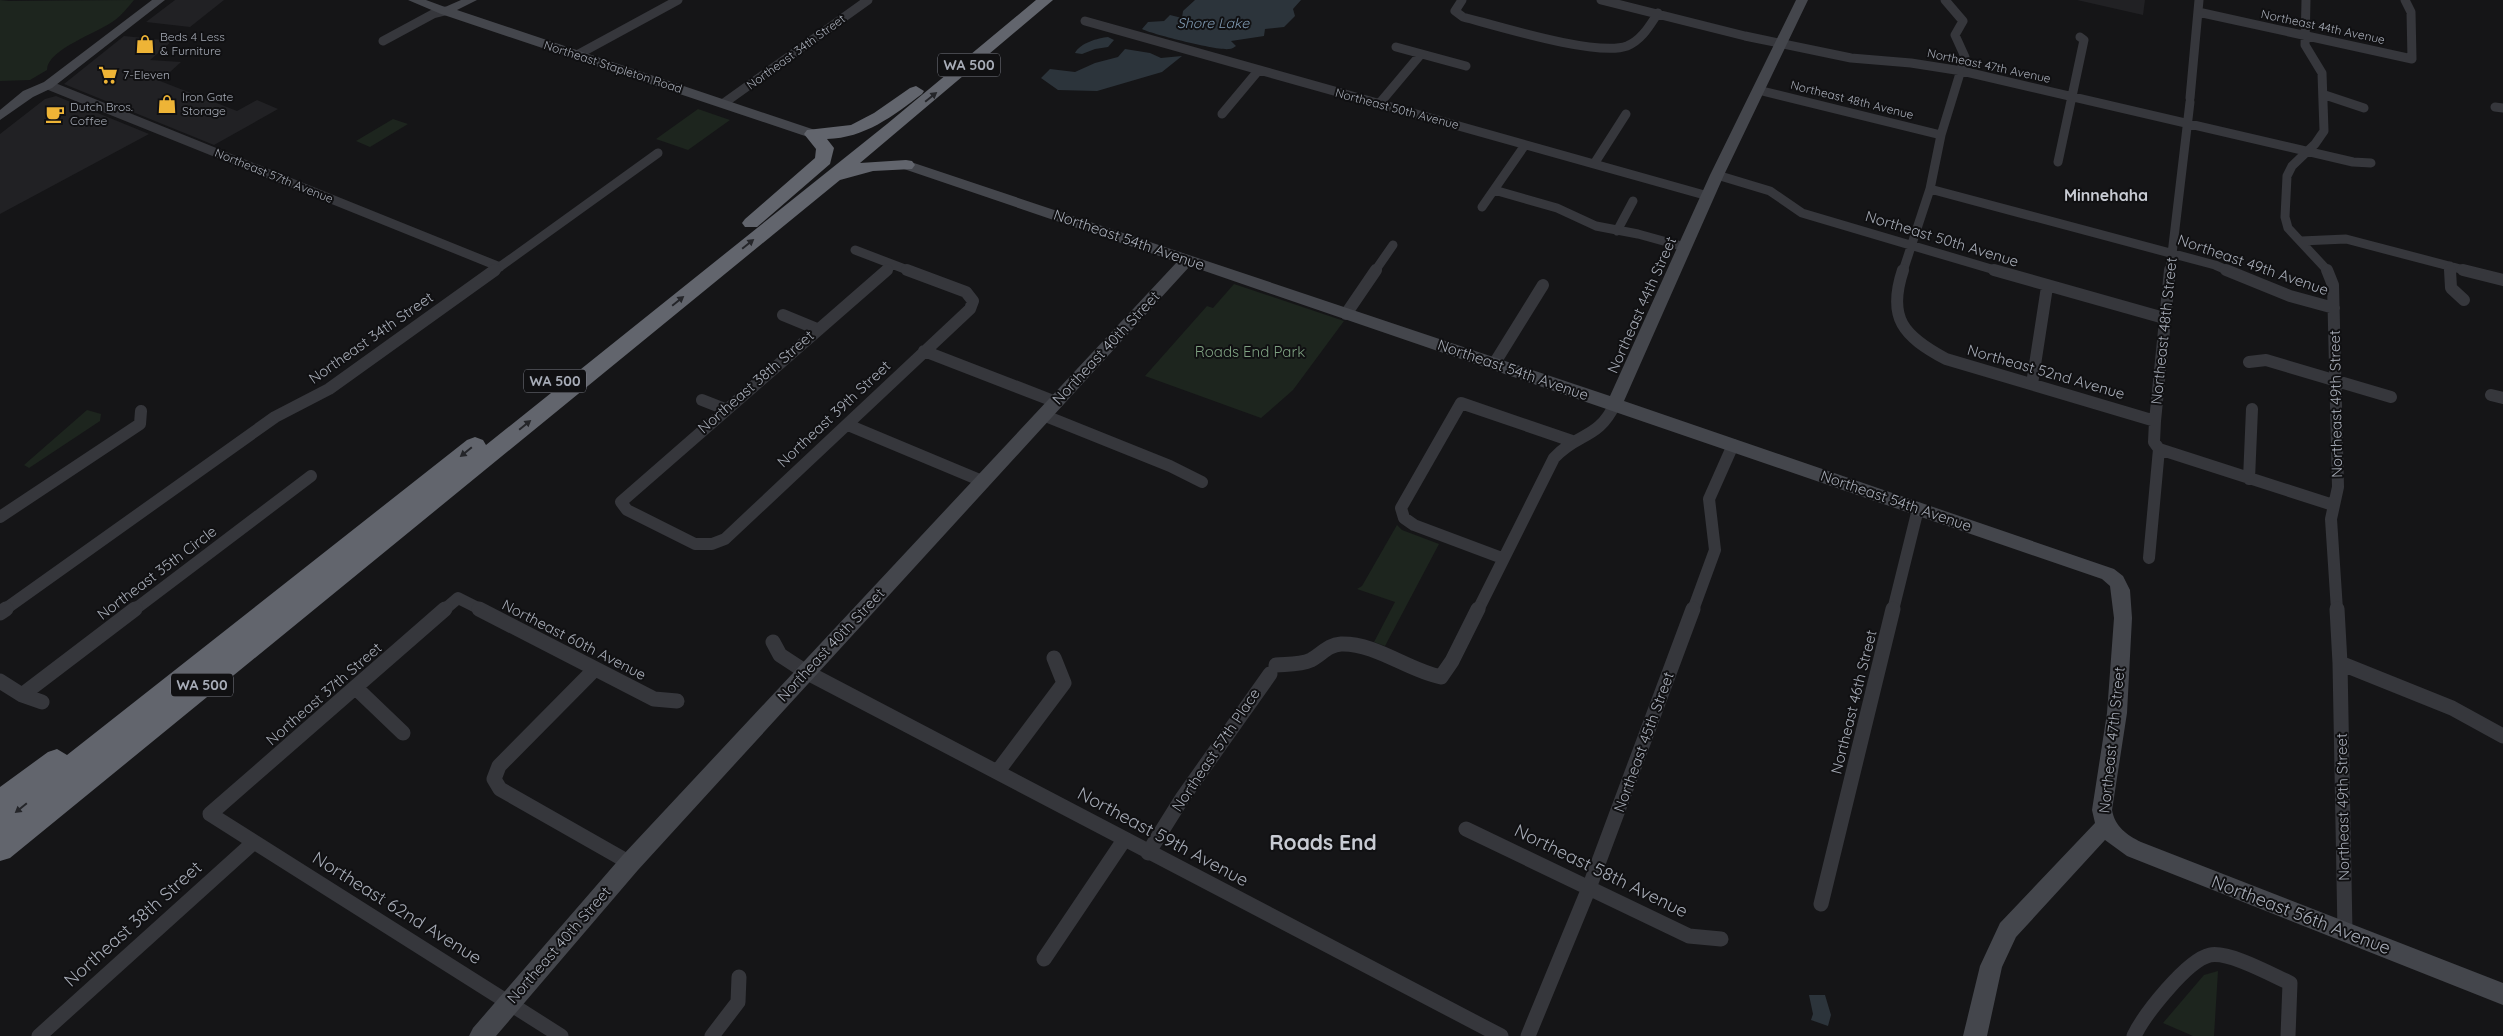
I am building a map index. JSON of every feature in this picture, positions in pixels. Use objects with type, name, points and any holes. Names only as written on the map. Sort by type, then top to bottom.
[{"type":"highway","name":"WA 500","points":[[0,849],[406,522],[1028,0]]},
{"type":"highway","name":"WA 500","points":[[0,824],[346,548],[772,215],[893,128],[1045,0]]},
{"type":"highway","points":[[813,134],[841,134],[862,128],[931,80]]},
{"type":"highway","points":[[893,128],[888,140],[889,149],[896,159],[906,165]]},
{"type":"highway","points":[[772,215],[824,160],[825,148],[813,134]]},
{"type":"highway","points":[[772,215],[850,170],[876,165],[906,165]]},
{"type":"highway","points":[[0,864],[406,522]]},
{"type":"highway","points":[[0,802],[231,630],[346,548]]},
{"type":"street","points":[[0,116],[28,94],[48,85],[159,0]]},
{"type":"street","name":"Northeast Stapleton Road","points":[[414,0],[813,134]]},
{"type":"street","points":[[383,41],[433,14],[471,0]]},
{"type":"street","points":[[578,55],[678,0]]},
{"type":"street","name":"Northeast 34th Street","points":[[724,104],[868,0]]},
{"type":"street","points":[[1462,0],[1455,11],[1463,17],[1585,47],[1612,48],[1634,43],[1644,36],[1658,14]]},
{"type":"street","name":"Northeast 47th Avenue","points":[[1601,0],[1745,36],[1781,42],[1850,58],[1911,63],[1962,71],[2353,162],[2371,163]]},
{"type":"street","name":"Northeast 44th Street","points":[[1441,677],[1452,661],[1502,558],[1554,458],[1562,447],[1603,427],[1717,175],[1802,0]]},
{"type":"street","points":[[1912,244],[1930,189],[1940,135],[1965,57],[1954,37],[1955,29],[1964,21],[1945,0]]},
{"type":"street","name":"Northeast 48th Street","points":[[2149,558],[2159,449],[2154,442],[2164,318],[2190,100],[2199,0]]},
{"type":"street","name":"Northeast 49th Street","points":[[2306,0],[2306,45],[2322,74],[2325,95],[2324,131],[2321,137],[2292,166],[2287,176],[2285,217],[2288,228],[2328,271],[2333,285],[2338,487],[2332,505],[2331,520],[2340,663],[2345,932]]},
{"type":"street","name":"Northeast 44th Avenue","points":[[2198,12],[2412,59],[2411,12],[2404,0]]},
{"type":"street","name":"Northeast 50th Avenue","points":[[1085,21],[1708,196]]},
{"type":"street","points":[[2058,162],[2084,40],[2080,37]]},
{"type":"street","points":[[1396,47],[1466,66]]},
{"type":"street","points":[[1379,104],[1421,54]]},
{"type":"street","points":[[1222,114],[1258,70]]},
{"type":"street","points":[[0,127],[42,95],[48,85]]},
{"type":"street","name":"Northeast 57th Avenue","points":[[48,85],[500,267]]},
{"type":"street","name":"Northeast 48th Avenue","points":[[1758,90],[1940,135]]},
{"type":"street","points":[[2325,95],[2364,108]]},
{"type":"street","points":[[1594,164],[1626,114]]},
{"type":"street","points":[[1482,207],[1525,144]]},
{"type":"street","name":"Northeast 34th Street","points":[[0,613],[275,416],[329,389],[658,153]]},
{"type":"street","name":"Northeast 54th Avenue","points":[[906,165],[2097,569],[2117,581]]},
{"type":"street","name":"Northeast 50th Avenue","points":[[1717,175],[1754,184],[1772,192],[1789,207],[1802,214],[1912,244],[2047,287],[2164,318]]},
{"type":"street","name":"Northeast 49th Avenue","points":[[1930,189],[2215,265],[2290,296],[2334,308]]},
{"type":"street","points":[[1494,190],[1557,208],[1596,226],[1638,234],[1685,247]]},
{"type":"street","points":[[1617,231],[1633,201]]},
{"type":"street","points":[[2302,241],[2346,239],[2503,280]]},
{"type":"street","name":"Northeast 52nd Avenue","points":[[1912,244],[1896,291],[1894,303],[1897,317],[1906,331],[1930,351],[1965,366],[2155,420]]},
{"type":"street","points":[[1346,314],[1394,245]]},
{"type":"street","points":[[855,250],[892,265]]},
{"type":"street","name":"Northeast 40th Street","points":[[481,1036],[630,863],[1187,260]]},
{"type":"street","name":"Northeast 39th Street","points":[[712,544],[725,538],[848,425],[970,309],[974,301],[966,292],[892,265]]},
{"type":"street","name":"Northeast 38th Street","points":[[712,544],[695,544],[627,510],[621,502],[725,409],[892,265]]},
{"type":"street","points":[[2450,266],[2451,288],[2464,300]]},
{"type":"street","points":[[1494,364],[1543,285]]},
{"type":"street","points":[[2032,384],[2047,287]]},
{"type":"street","points":[[783,315],[818,329]]},
{"type":"street","points":[[924,351],[1202,482]]},
{"type":"street","points":[[2249,362],[2266,360],[2391,397]]},
{"type":"street","points":[[2491,395],[2503,398]]},
{"type":"street","points":[[702,400],[725,409]]},
{"type":"street","points":[[1502,558],[1414,525],[1404,518],[1401,508],[1461,403],[1572,441]]},
{"type":"street","points":[[2250,479],[2252,409]]},
{"type":"street","points":[[0,517],[140,424],[141,411]]},
{"type":"street","points":[[848,425],[982,481]]},
{"type":"street","name":"Northeast 45th Street","points":[[1528,1036],[1589,888],[1715,550],[1710,499],[1733,444]]},
{"type":"street","points":[[2159,449],[2332,505]]},
{"type":"street","name":"Northeast 35th Circle","points":[[22,695],[311,476]]},
{"type":"street","name":"Northeast 46th Street","points":[[1821,904],[1918,509]]},
{"type":"street","name":"Northeast 47th Street","points":[[1975,1036],[1991,966],[2008,930],[2090,840],[2106,826],[2102,810],[2116,713],[2123,618],[2123,601],[2117,581]]},
{"type":"street","name":"Northeast 60th Avenue","points":[[458,598],[654,699],[677,701]]},
{"type":"street","name":"Northeast 37th Street","points":[[210,814],[458,598]]},
{"type":"street","name":"Northeast 59th Avenue","points":[[773,642],[780,654],[806,672],[1148,853],[1501,1036]]},
{"type":"street","name":"Northeast 57th Place","points":[[1148,853],[1183,797],[1273,670],[1310,660],[1329,645],[1345,644],[1378,653],[1422,673],[1441,677]]},
{"type":"street","points":[[998,772],[1064,683],[1054,658]]},
{"type":"street","points":[[2340,663],[2452,708],[2503,736]]},
{"type":"street","points":[[595,669],[499,766],[494,779],[500,789],[630,863]]},
{"type":"street","points":[[0,681],[22,695],[42,702]]},
{"type":"street","points":[[356,688],[404,733]]},
{"type":"street","name":"Northeast 62nd Avenue","points":[[210,814],[561,1036]]},
{"type":"street","name":"Northeast 56th Avenue","points":[[2106,826],[2114,837],[2134,849],[2503,994]]},
{"type":"street","name":"Northeast 58th Avenue","points":[[1466,829],[1689,936],[1721,939]]},
{"type":"street","points":[[1044,959],[1124,840]]},
{"type":"street","name":"Northeast 38th Street","points":[[39,1036],[254,842]]},
{"type":"street","points":[[2134,1036],[2143,1018],[2188,968],[2210,954],[2229,956],[2290,983],[2288,1036]]},
{"type":"street","points":[[712,1036],[738,1002],[739,977]]},
{"type":"shaded area","points":[[175,0],[224,0],[190,27],[146,22]]},
{"type":"shaded area","points":[[2077,0],[2145,0],[2143,15]]},
{"type":"shaded area","name":"Iron Gate Storage","points":[[124,36],[172,41],[150,60],[181,62],[160,81],[237,111],[257,100],[278,109],[214,145],[64,84]]},
{"type":"shaded area","points":[[56,96],[149,134],[0,214],[0,134],[45,99]]},
{"type":"green space","points":[[0,0],[134,0],[123,13],[108,25],[75,42],[56,55],[49,62],[47,70],[30,80],[0,81]]},
{"type":"green space","points":[[698,109],[730,120],[688,150],[656,139]]},
{"type":"green space","points":[[393,119],[408,124],[370,147],[356,141]]},
{"type":"green space","name":"Roads End Park","points":[[1234,284],[1344,321],[1293,390],[1261,418],[1145,376],[1207,306],[1213,308]]},
{"type":"green space","points":[[87,410],[101,414],[100,421],[29,468],[24,465]]},
{"type":"green space","points":[[1397,525],[1402,530],[1439,544],[1385,646],[1374,642],[1395,602],[1357,589],[1362,586]]},
{"type":"green space","points":[[2218,971],[2214,1036],[2193,1036],[2163,1023],[2204,975]]},
{"type":"water","name":"Shore Lake","points":[[1195,0],[1301,0],[1293,9],[1295,16],[1284,27],[1265,29],[1264,36],[1231,41],[1236,46],[1230,49],[1199,45],[1142,29],[1148,22],[1164,21],[1170,15],[1182,18],[1183,11]]},
{"type":"water","points":[[1108,37],[1114,40],[1108,47],[1082,54],[1075,53],[1077,49],[1085,44]]},
{"type":"water","points":[[1125,49],[1150,53],[1161,58],[1182,56],[1162,72],[1097,91],[1058,90],[1041,78],[1050,69],[1075,72],[1095,63],[1118,57]]},
{"type":"water","points":[[1809,995],[1825,995],[1831,1015],[1828,1026],[1811,1020],[1813,1014]]},
{"type":"place","name":"Beds 4 Less & Furniture","points":[[145,44]]},
{"type":"place","name":"7-Eleven","points":[[108,75]]},
{"type":"place","name":"Iron Gate Storage","points":[[167,104]]},
{"type":"place","name":"Dutch Bros. Coffee","points":[[55,114]]},
{"type":"district","name":"Minnehaha","points":[[2106,195]]},
{"type":"district","name":"Roads End","points":[[1323,843]]}]
